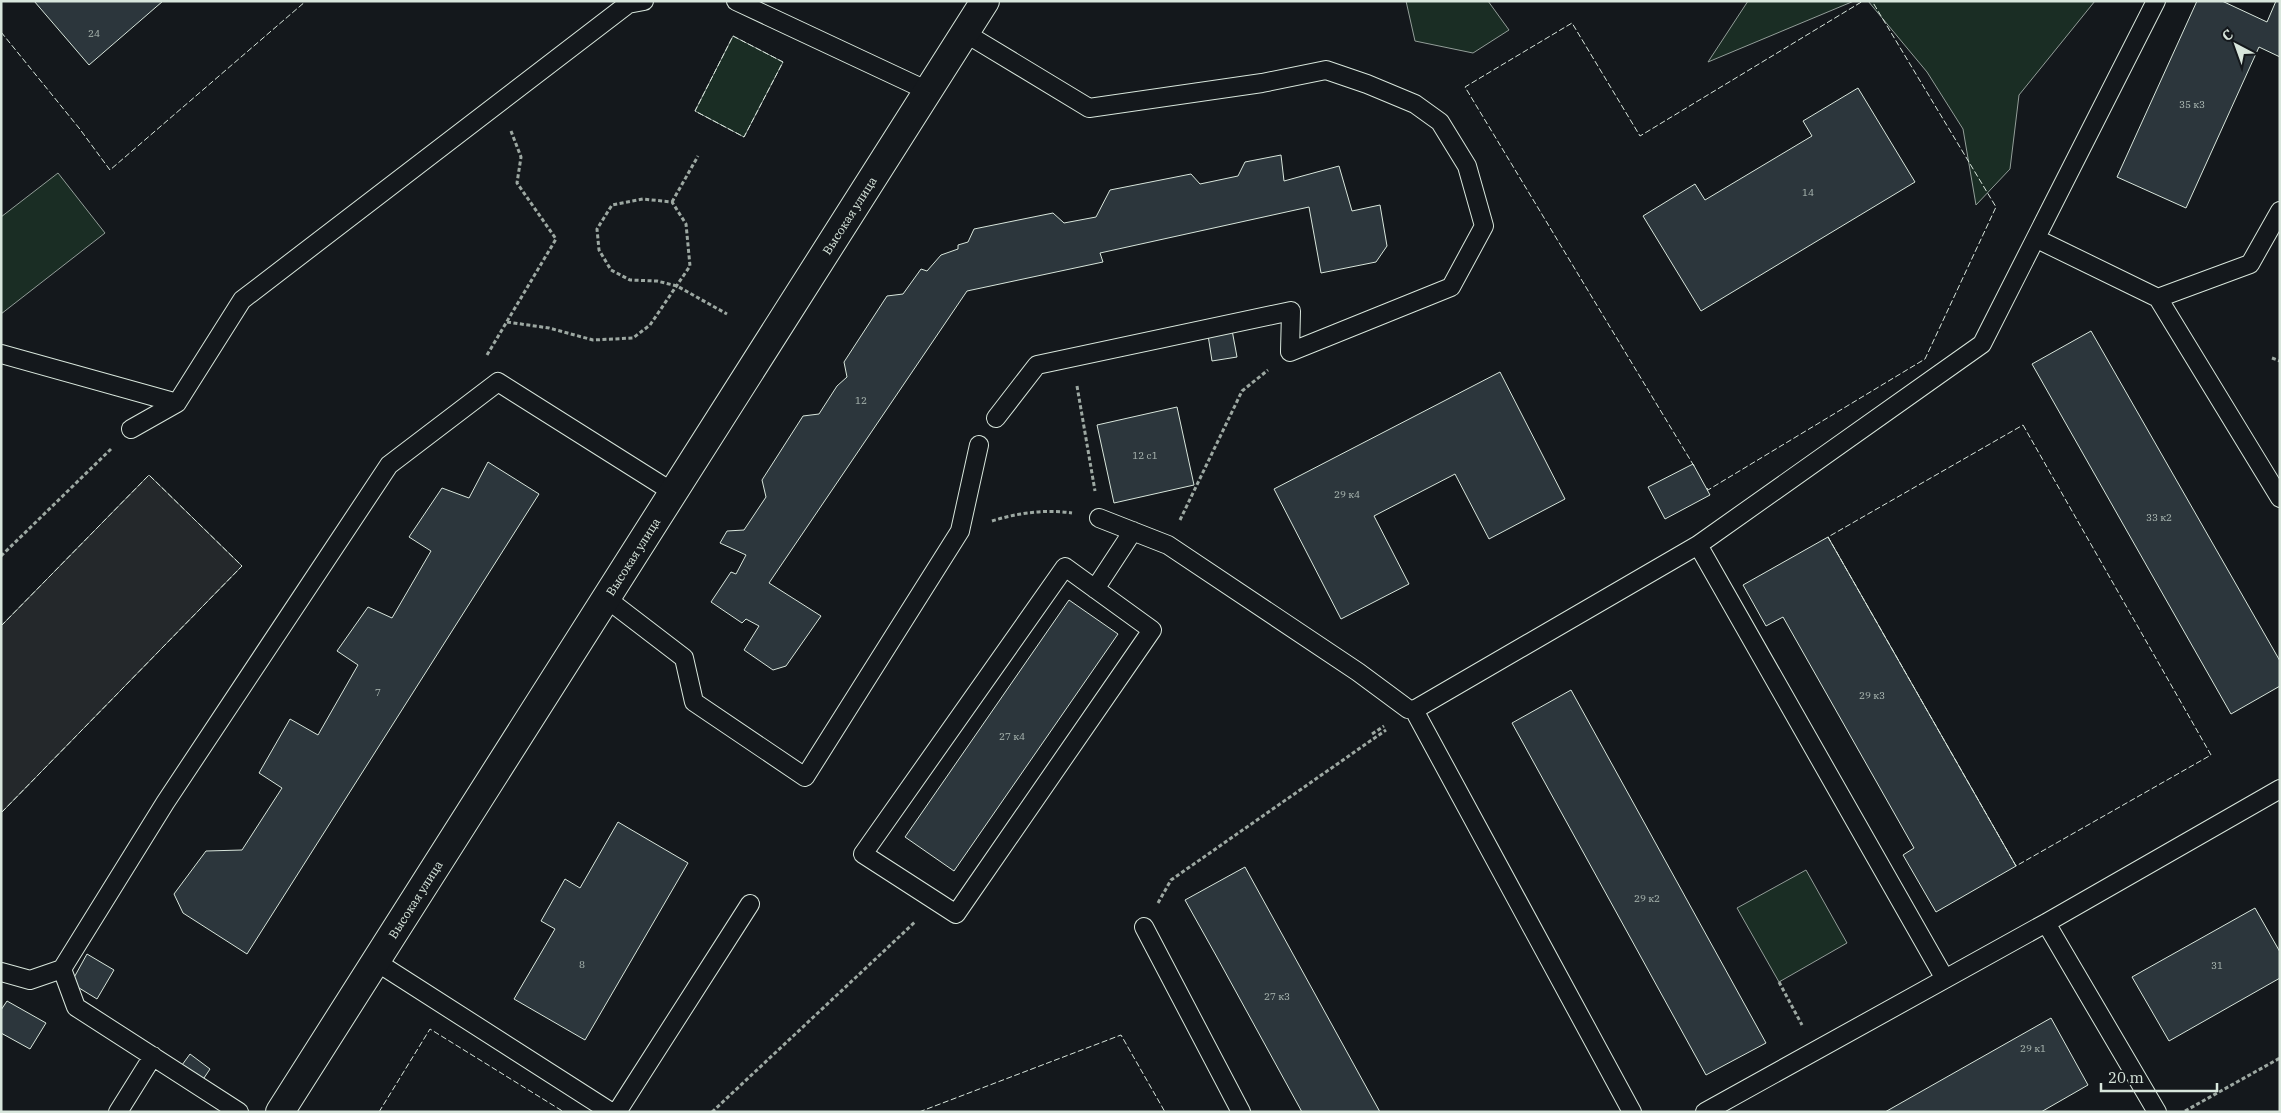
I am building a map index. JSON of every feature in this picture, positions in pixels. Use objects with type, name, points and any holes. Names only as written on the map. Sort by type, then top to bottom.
[{"type":"street","name":"Высокая улица","points":[[280,1112],[985,1]]},
{"type":"lane","points":[[131,430],[178,403],[242,300],[628,4],[644,1]]},
{"type":"lane","points":[[736,1],[928,91]]},
{"type":"lane","points":[[1099,518],[1168,545],[1358,672],[1408,709],[1414,710],[1698,545],[1982,344],[2037,239],[2156,1]]},
{"type":"lane","points":[[965,33],[1089,108],[1262,83],[1326,70],[1415,104],[1440,122],[1468,166],[1484,226],[1451,287],[1290,352],[1291,311],[1037,365],[996,418]]},
{"type":"lane","points":[[2158,298],[2250,264],[2280,212]]},
{"type":"lane","points":[[2037,239],[2158,298],[2280,498]]},
{"type":"lane","points":[[1,354],[178,403]]},
{"type":"lane","points":[[1,972],[30,980],[62,969],[165,803],[389,464],[493,385],[498,382],[674,493]]},
{"type":"lane","points":[[607,599],[684,658],[694,702],[805,777],[960,531],[979,445]]},
{"type":"lane","points":[[1095,589],[1133,531]]},
{"type":"lane","points":[[1698,545],[1945,979]]},
{"type":"lane","points":[[1065,568],[1152,630],[956,914],[937,901],[863,854],[1065,568]]},
{"type":"lane","points":[[1414,710],[1632,1112]]},
{"type":"lane","points":[[1705,1112],[2046,923],[2280,790]]},
{"type":"lane","points":[[617,1112],[750,904]]},
{"type":"lane","points":[[2046,923],[2157,1112]]},
{"type":"lane","points":[[1144,927],[1241,1112]]},
{"type":"lane","points":[[375,962],[611,1112]]},
{"type":"lane","points":[[62,969],[76,1007],[239,1112]]},
{"type":"lane","points":[[118,1112],[153,1056]]},
{"type":"path","points":[[493,385],[482,363],[556,239],[517,184],[521,158],[499,102]]},
{"type":"path","points":[[672,202],[698,156]]},
{"type":"path","points":[[672,202],[643,199],[612,205],[597,229],[599,250],[611,270],[630,280],[657,281],[677,286],[727,314]]},
{"type":"path","points":[[507,322],[549,328],[593,340],[633,338],[650,324],[690,266],[686,224],[672,202]]},
{"type":"path","points":[[1168,545],[1242,390],[1290,352]]},
{"type":"path","points":[[1072,358],[1099,518]]},
{"type":"path","points":[[2272,358],[2280,361]]},
{"type":"path","points":[[1,556],[131,430]]},
{"type":"path","points":[[960,531],[1012,514],[1056,511]]},
{"type":"path","points":[[1144,927],[1171,880],[1414,710]]},
{"type":"path","points":[[712,1112],[937,901]]},
{"type":"path","points":[[1779,982],[1815,1050]]},
{"type":"path","points":[[2184,1112],[2280,1058]]},
{"type":"green space","points":[[1406,1],[1488,1],[1509,30],[1473,53],[1415,41]]},
{"type":"green space","points":[[1748,1],[1854,1],[1708,62]]},
{"type":"green space","points":[[1868,1],[2095,1],[2019,95],[2010,169],[1976,205],[1963,129],[1927,72]]},
{"type":"green space","points":[[733,36],[783,62],[744,137],[695,111]]},
{"type":"green space","points":[[58,173],[105,233],[1,314],[1,217]]},
{"type":"green space","points":[[1806,870],[1847,943],[1779,982],[1737,908]]},
{"type":"shaded area","points":[[149,475],[242,566],[1,813],[1,626]]},
{"type":"building","points":[[34,1],[163,1],[89,65]]},
{"type":"building","points":[[2197,1],[2222,1],[2267,22],[2276,1],[2280,1],[2280,57],[2259,47],[2186,208],[2117,177]]},
{"type":"building","points":[[1858,88],[1915,182],[1701,311],[1643,216],[1695,184],[1705,200],[1812,136],[1803,121]]},
{"type":"building","points":[[1281,155],[1284,181],[1339,166],[1352,211],[1380,205],[1387,246],[1376,262],[1321,273],[1309,207],[1100,253],[1103,262],[967,291],[769,583],[821,616],[786,666],[773,670],[744,650],[759,626],[746,619],[742,623],[711,602],[731,572],[736,574],[746,555],[720,543],[727,531],[744,530],[766,497],[762,480],[803,416],[819,414],[837,386],[847,377],[844,362],[887,296],[903,294],[921,269],[927,271],[941,255],[958,249],[958,245],[968,242],[974,229],[1053,213],[1064,223],[1096,217],[1110,190],[1191,174],[1200,184],[1238,176],[1245,162]]},
{"type":"building","points":[[1232,330],[1237,357],[1212,361],[1208,335]]},
{"type":"building","points":[[2091,331],[2280,661],[2280,686],[2231,714],[2032,364]]},
{"type":"building","points":[[1500,372],[1565,499],[1489,539],[1455,474],[1374,516],[1409,584],[1341,619],[1274,489]]},
{"type":"building","points":[[1177,407],[1194,485],[1114,503],[1097,425]]},
{"type":"building","points":[[488,462],[539,494],[247,954],[183,913],[174,894],[206,851],[242,850],[282,788],[259,773],[290,719],[318,735],[358,665],[337,651],[368,607],[392,618],[431,551],[409,537],[442,488],[469,498]]},
{"type":"building","points":[[1693,464],[1710,495],[1665,519],[1648,487]]},
{"type":"building","points":[[1828,537],[2016,866],[1936,912],[1903,855],[1914,848],[1783,617],[1766,626],[1743,585]]},
{"type":"building","points":[[1069,600],[1118,634],[954,871],[905,837]]},
{"type":"building","points":[[1571,690],[1766,1043],[1706,1075],[1512,723]]},
{"type":"building","points":[[618,822],[688,863],[585,1040],[514,999],[555,929],[541,921],[565,879],[580,888]]},
{"type":"building","points":[[1245,867],[1380,1112],[1302,1112],[1185,900]]},
{"type":"building","points":[[2255,908],[2280,952],[2280,978],[2169,1041],[2132,977]]},
{"type":"building","points":[[87,954],[114,970],[97,999],[71,983]]},
{"type":"building","points":[[7,1001],[46,1023],[30,1049],[1,1033],[1,1010]]},
{"type":"building","points":[[2051,1018],[2088,1085],[2041,1112],[1885,1112]]},
{"type":"building","points":[[190,1054],[210,1069],[202,1081],[182,1065]]},
{"type":"fence","points":[[1,32],[79,128],[110,170],[306,1]]},
{"type":"fence","points":[[1694,466],[1465,87],[1572,23],[1640,136],[1863,1]]},
{"type":"fence","points":[[1707,488],[1708,490],[1925,359],[1996,207],[1872,1]]},
{"type":"fence","points":[[733,36],[783,62],[744,137],[695,111],[733,36]]},
{"type":"fence","points":[[2023,425],[2211,755],[2016,866],[1828,537],[2023,425]]},
{"type":"fence","points":[[1,626],[149,475],[242,566],[1,813]]},
{"type":"fence","points":[[379,1112],[430,1029],[564,1112]]},
{"type":"fence","points":[[919,1112],[1121,1035],[1165,1112]]}]
